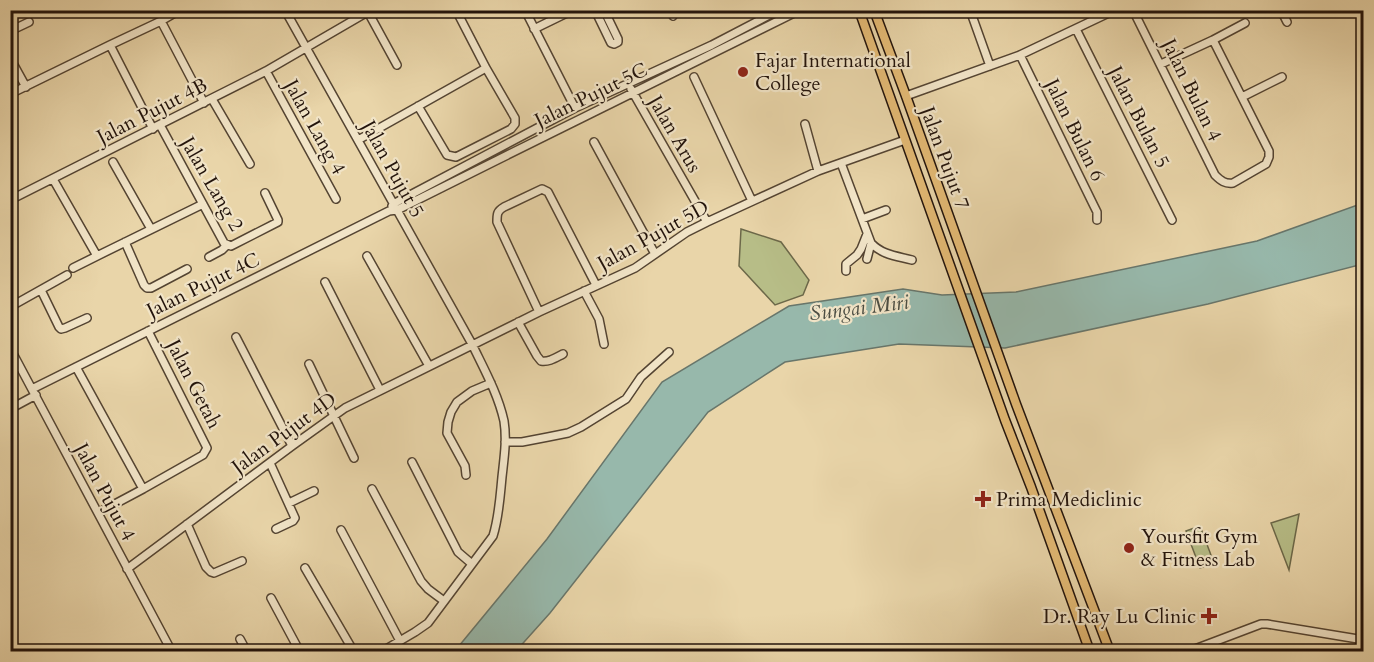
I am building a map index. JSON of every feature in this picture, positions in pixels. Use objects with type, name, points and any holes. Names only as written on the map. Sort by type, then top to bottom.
[{"type":"main road","name":"Jalan Pujut 7","points":[[859,10],[1090,651]]},
{"type":"main road","name":"Jalan Pujut 7","points":[[874,10],[1016,404],[1110,651]]},
{"type":"street","points":[[10,94],[180,10]]},
{"type":"street","name":"Jalan Pujut 5","points":[[285,10],[358,140],[393,208],[472,344],[491,383],[503,419],[505,442],[493,536],[428,623],[381,651]]},
{"type":"street","points":[[418,106],[447,154],[456,157],[511,129],[515,124],[515,118],[456,10]]},
{"type":"street","points":[[525,10],[575,108]]},
{"type":"street","points":[[534,29],[573,10]]},
{"type":"street","points":[[595,10],[611,43],[614,44],[618,42],[618,39],[604,10]]},
{"type":"street","name":"Jalan Pujut 5C","points":[[393,208],[575,108],[800,10]]},
{"type":"street","points":[[970,10],[990,66]]},
{"type":"street","points":[[906,96],[1020,55],[1076,29],[1102,13],[1115,10]]},
{"type":"street","name":"Jalan Bulan 4","points":[[1133,10],[1215,175],[1228,184],[1268,162],[1269,152],[1242,97]]},
{"type":"street","points":[[1281,10],[1287,22]]},
{"type":"street","points":[[369,11],[397,65]]},
{"type":"street","name":"Jalan Pujut 4B","points":[[10,200],[266,72],[369,11]]},
{"type":"street","points":[[778,11],[781,20]]},
{"type":"street","name":"Jalan Pujut 5C","points":[[393,208],[633,93],[778,11]]},
{"type":"street","points":[[161,21],[204,103]]},
{"type":"street","points":[[10,31],[28,22]]},
{"type":"street","points":[[1161,64],[1245,23]]},
{"type":"street","name":"Jalan Bulan 5","points":[[1076,29],[1172,220]]},
{"type":"street","points":[[1213,40],[1242,97],[1282,76]]},
{"type":"street","name":"Jalan Lang 2","points":[[110,45],[224,243],[231,246],[278,222],[265,193]]},
{"type":"street","name":"Jalan Bulan 6","points":[[1020,55],[1094,206],[1097,220]]},
{"type":"street","points":[[10,58],[26,87]]},
{"type":"street","points":[[358,140],[486,68]]},
{"type":"street","name":"Jalan Lang 4","points":[[266,72],[336,199]]},
{"type":"street","points":[[694,77],[752,201]]},
{"type":"street","name":"Jalan Arus","points":[[628,83],[707,222]]},
{"type":"street","points":[[212,99],[250,164]]},
{"type":"street","points":[[805,124],[818,171]]},
{"type":"street","name":"Jalan Pujut 5D","points":[[472,344],[635,268],[687,232],[707,222],[818,171],[905,140]]},
{"type":"street","points":[[594,142],[655,254]]},
{"type":"street","points":[[113,162],[151,229]]},
{"type":"street","points":[[841,163],[871,243],[876,249],[885,253],[912,260]]},
{"type":"street","points":[[53,179],[97,256]]},
{"type":"street","points":[[539,312],[498,222],[497,214],[499,210],[542,189],[548,192],[596,285]]},
{"type":"street","points":[[73,268],[203,204]]},
{"type":"street","name":"Jalan Pujut 4C","points":[[10,409],[76,367],[393,208]]},
{"type":"street","points":[[862,219],[886,210]]},
{"type":"street","points":[[846,271],[846,264],[857,255],[867,234]]},
{"type":"street","points":[[125,242],[147,288],[186,269]]},
{"type":"street","points":[[867,259],[871,243]]},
{"type":"street","points":[[210,257],[227,245]]},
{"type":"street","points":[[368,256],[429,366]]},
{"type":"street","points":[[10,307],[67,275]]},
{"type":"street","points":[[326,282],[380,390]]},
{"type":"street","points":[[41,290],[62,329],[87,318]]},
{"type":"street","points":[[584,291],[598,319],[604,344]]},
{"type":"street","points":[[518,322],[541,361],[547,362],[563,354]]},
{"type":"street","name":"Jalan Getah","points":[[143,489],[203,455],[207,448],[148,331]]},
{"type":"street","points":[[236,337],[292,446]]},
{"type":"street","name":"Jalan Pujut 4D","points":[[127,568],[334,416],[472,344]]},
{"type":"street","name":"Jalan Pujut 4","points":[[10,348],[172,651]]},
{"type":"street","points":[[505,442],[522,442],[548,437],[568,433],[581,427],[626,399],[641,376],[669,352]]},
{"type":"street","points":[[309,364],[354,458]]},
{"type":"street","points":[[76,367],[143,489],[98,513]]},
{"type":"street","points":[[465,475],[465,466],[447,433],[450,412],[457,402],[472,391],[491,383]]},
{"type":"street","points":[[412,462],[458,552],[472,564]]},
{"type":"street","points":[[270,464],[295,518],[276,529]]},
{"type":"street","points":[[372,489],[416,573],[428,589],[444,601]]},
{"type":"street","points":[[289,503],[314,491]]},
{"type":"street","points":[[188,524],[210,572],[214,573],[242,561]]},
{"type":"street","points":[[341,530],[400,640]]},
{"type":"street","points":[[305,568],[354,651]]},
{"type":"street","points":[[271,598],[300,651]]},
{"type":"street","points":[[1187,651],[1261,624],[1364,640]]},
{"type":"street","points":[[240,639],[247,651]]},
{"type":"green space","points":[[741,229],[781,242],[809,280],[803,295],[775,305],[739,266]]},
{"type":"green space","points":[[1299,514],[1289,570],[1271,523]]},
{"type":"green space","points":[[1200,526],[1214,563],[1200,568],[1186,531]]},
{"type":"water","name":"Sungai Miri","points":[[1363,203],[1363,264],[1208,304],[1005,348],[899,344],[785,362],[708,412],[550,613],[516,651],[454,652],[547,539],[662,382],[789,306],[903,289],[942,295],[1016,292],[1257,241]]},
{"type":"place","name":"Fajar International College","points":[[743,72]]},
{"type":"place","name":"Prima Mediclinic","points":[[983,499]]},
{"type":"place","name":"Yoursfit Gym & Fitness Lab","points":[[1129,548]]},
{"type":"place","name":"Dr. Ray Lu Clinic","points":[[1209,616]]}]
